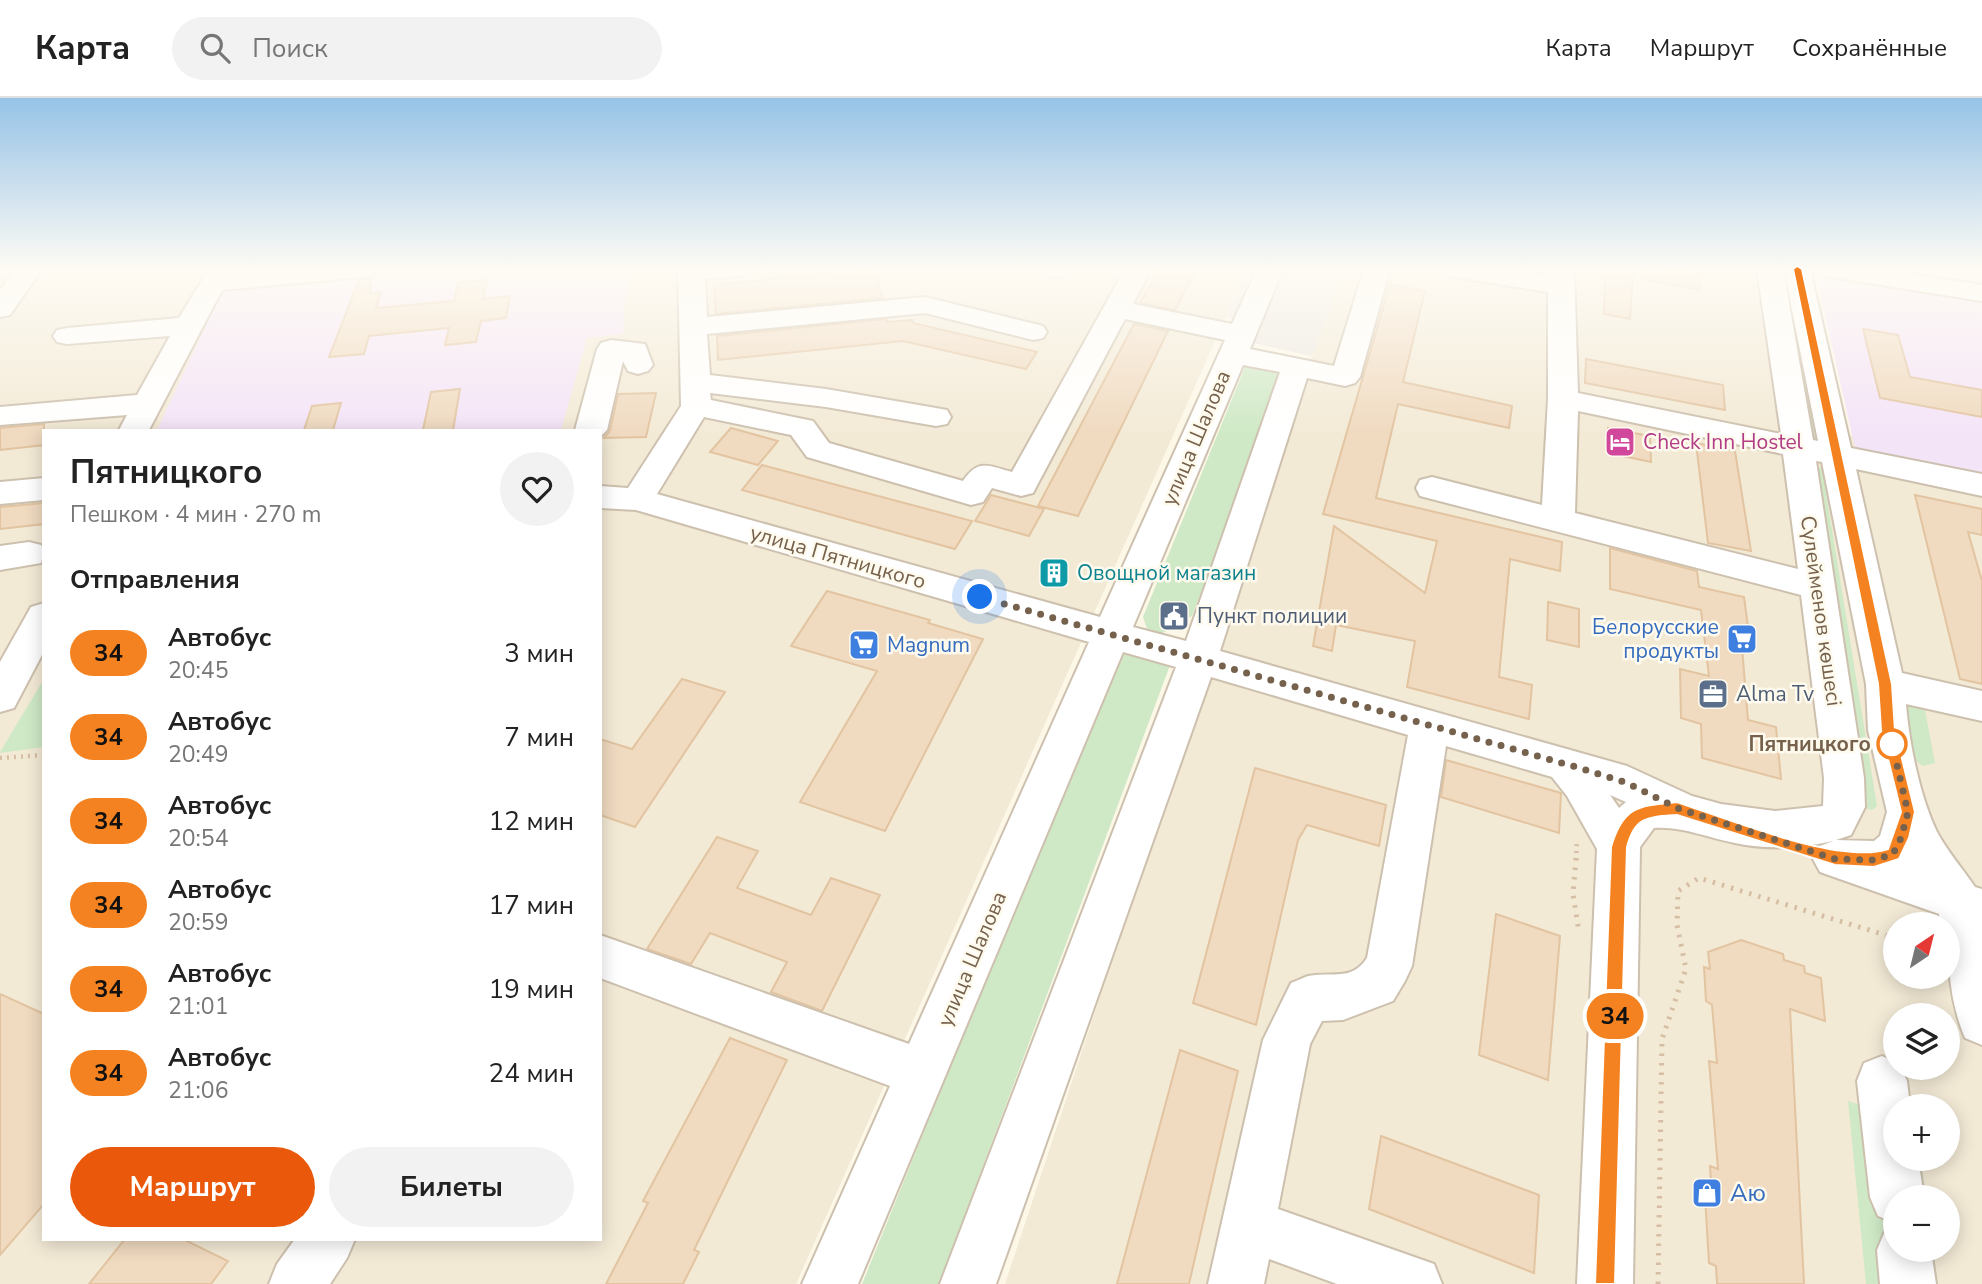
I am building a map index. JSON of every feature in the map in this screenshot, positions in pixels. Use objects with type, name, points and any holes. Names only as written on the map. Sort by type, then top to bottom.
[{"type":"street","points":[[637,499],[696,394],[693,327],[721,324]]},
{"type":"street","points":[[1002,324],[1033,332]]},
{"type":"street","points":[[696,394],[802,428],[818,450],[971,494],[984,475],[1021,485],[1108,324]]},
{"type":"street","points":[[1169,324],[1237,344],[1245,324]]},
{"type":"street","name":"улица Шалова","points":[[830,1284],[1237,344],[1296,367],[1345,377],[1361,324]]},
{"type":"street","points":[[1558,520],[1563,399],[1561,324]]},
{"type":"street","name":"Сүлейменов көшесі","points":[[1605,1284],[1619,847],[1625,827],[1636,816],[1677,808],[1738,826],[1809,829],[1836,822],[1844,807],[1844,778],[1779,324]]},
{"type":"street","name":"Сүлейменов көшесі","points":[[1809,324],[1885,684],[1888,730],[1908,812],[1921,845],[1972,906]]},
{"type":"street","points":[[67,337],[189,326]]},
{"type":"street","points":[[0,416],[140,417],[189,326]]},
{"type":"street","points":[[590,429],[611,349],[617,347],[635,350],[638,365]]},
{"type":"street","points":[[968,1284],[1198,660],[1296,367]]},
{"type":"street","points":[[696,394],[826,398],[936,417]]},
{"type":"street","points":[[1563,399],[1982,485]]},
{"type":"street","points":[[1432,488],[1818,587]]},
{"type":"street","points":[[0,493],[42,489]]},
{"type":"street","name":"улица Пятницкого","points":[[602,497],[637,499],[1566,764],[1627,783],[1677,808]]},
{"type":"street","points":[[2,689],[42,619]]},
{"type":"street","points":[[1885,684],[1982,706]]},
{"type":"street","points":[[1236,1284],[1287,1040],[1308,999],[1343,997],[1376,985],[1389,966],[1429,726]]},
{"type":"street","points":[[1566,764],[1582,784],[1619,847]]},
{"type":"street","points":[[1835,859],[1874,860],[1893,854],[1901,838],[1908,812]]},
{"type":"street","points":[[1738,826],[1972,906],[1963,946],[1982,1022]]},
{"type":"street","points":[[602,957],[922,1073]]},
{"type":"street","points":[[1882,1082],[1895,1185]]},
{"type":"street","points":[[1248,1225],[1345,1272],[1414,1284]]},
{"type":"street","points":[[297,1284],[327,1241]]},
{"type":"street","points":[[1905,1262],[1908,1284]]},
{"type":"path","points":[[0,758],[42,755]]},
{"type":"path","points":[[1658,1284],[1662,1039],[1686,968],[1677,925],[1678,891],[1699,878],[1883,934]]},
{"type":"shaded area","points":[[0,324],[1222,324],[796,1284],[0,1284]]},
{"type":"shaded area","points":[[207,324],[624,324],[623,334],[587,338],[561,429],[157,429]]},
{"type":"shaded area","points":[[1255,324],[1324,324],[1312,356],[1253,343],[1260,330]]},
{"type":"shaded area","points":[[1324,324],[1818,324],[1839,433],[1982,463],[1982,1284],[1005,1284]]},
{"type":"shaded area","points":[[1827,324],[1982,324],[1982,479],[1856,452]]},
{"type":"green space","points":[[1785,324],[1801,324],[1824,447],[1804,443]]},
{"type":"green space","points":[[1245,367],[1286,373],[1192,616],[1161,634],[1147,629],[1143,617]]},
{"type":"green space","points":[[1803,464],[1822,468],[1877,806],[1872,810],[1859,806]]},
{"type":"green space","points":[[1121,647],[1172,660],[939,1284],[862,1284]]},
{"type":"green space","points":[[42,682],[42,747],[0,752]]},
{"type":"green space","points":[[1904,702],[1925,710],[1935,763],[1923,766],[1916,761]]},
{"type":"green space","points":[[1848,1101],[1883,1112],[1883,1171],[1923,1171],[1924,1185],[1883,1185],[1883,1262],[1935,1262],[1938,1284],[1866,1284]]},
{"type":"building","points":[[342,324],[480,324],[476,342],[445,345],[449,328],[369,336],[364,354],[329,357]]},
{"type":"building","points":[[833,324],[919,324],[1037,352],[1026,369],[903,341],[718,360],[717,336]]},
{"type":"building","points":[[1134,324],[1168,331],[1078,516],[1038,506]]},
{"type":"building","points":[[1378,324],[1417,324],[1403,382],[1512,406],[1509,428],[1398,404],[1376,498],[1562,542],[1560,571],[1510,559],[1499,677],[1532,685],[1529,719],[1407,687],[1415,641],[1336,625],[1332,651],[1313,646],[1334,526],[1425,593],[1437,541],[1323,514]]},
{"type":"building","points":[[1863,329],[1898,335],[1910,377],[1982,390],[1982,417],[1880,398]]},
{"type":"building","points":[[1586,359],[1723,385],[1725,410],[1585,383]]},
{"type":"building","points":[[460,389],[453,429],[423,429],[431,392]]},
{"type":"building","points":[[656,393],[646,437],[604,438],[610,431],[618,394]]},
{"type":"building","points":[[341,403],[333,429],[304,429],[312,406]]},
{"type":"building","points":[[44,424],[42,445],[0,450],[0,428]]},
{"type":"building","points":[[731,428],[778,441],[758,465],[710,452]]},
{"type":"building","points":[[1608,428],[1650,436],[1651,462],[1608,453]]},
{"type":"building","points":[[1696,443],[1735,451],[1751,551],[1708,543]]},
{"type":"building","points":[[762,465],[972,521],[955,549],[742,490]]},
{"type":"building","points":[[991,495],[1044,509],[1029,536],[975,521]]},
{"type":"building","points":[[1915,495],[1982,509],[1982,535],[1968,532],[1982,581],[1982,684],[1960,679]]},
{"type":"building","points":[[42,503],[42,524],[0,529],[0,507]]},
{"type":"building","points":[[1610,548],[1697,571],[1699,587],[1744,597],[1751,649],[1742,647],[1748,720],[1776,727],[1781,779],[1702,758],[1701,724],[1681,718],[1680,669],[1709,676],[1701,610],[1610,589]]},
{"type":"building","points":[[827,591],[930,620],[928,623],[983,639],[885,831],[800,802],[877,671],[791,646]]},
{"type":"building","points":[[1548,602],[1579,609],[1579,647],[1547,640]]},
{"type":"building","points":[[682,679],[725,692],[635,827],[602,816],[602,740],[632,749]]},
{"type":"building","points":[[1446,760],[1561,793],[1559,833],[1441,797]]},
{"type":"building","points":[[1255,768],[1386,805],[1379,846],[1307,825],[1298,840],[1256,1025],[1193,1003]]},
{"type":"building","points":[[717,837],[758,851],[737,888],[811,915],[831,878],[880,895],[822,1011],[771,992],[787,962],[710,933],[691,964],[647,949]]},
{"type":"building","points":[[1496,914],[1560,936],[1548,1080],[1479,1055]]},
{"type":"building","points":[[1741,940],[1783,954],[1784,960],[1804,966],[1805,973],[1821,978],[1825,1021],[1790,1009],[1804,1284],[1717,1284],[1716,1266],[1709,1263],[1704,1180],[1711,1183],[1710,1166],[1718,1169],[1709,1061],[1717,1063],[1712,1005],[1706,1001],[1704,967],[1710,969],[1708,952]]},
{"type":"building","points":[[0,994],[42,1013],[42,1206],[0,1255]]},
{"type":"building","points":[[730,1038],[787,1060],[694,1250],[699,1252],[683,1284],[606,1284],[648,1203],[643,1201]]},
{"type":"building","points":[[1180,1050],[1238,1071],[1189,1284],[1117,1284]]},
{"type":"building","points":[[1381,1136],[1539,1195],[1534,1273],[1369,1209]]},
{"type":"building","points":[[123,1241],[187,1241],[228,1261],[211,1284],[89,1284]]},
{"type":"bus line","name":"34","points":[[1605,1284],[1619,847],[1625,827],[1636,816],[1677,808],[1835,859],[1874,860],[1893,854],[1901,838],[1908,812],[1888,730],[1885,684],[1809,324]]},
{"type":"place","name":"Check Inn Hostel","points":[[1620,442]]},
{"type":"place","name":"Овощной магазин","points":[[1054,573]]},
{"type":"place","name":"Пункт полиции","points":[[1174,616]]},
{"type":"place","name":"Белорусские продукты","points":[[1742,639]]},
{"type":"place","name":"Magnum","points":[[864,645]]},
{"type":"place","name":"Alma Tv","points":[[1713,694]]},
{"type":"place","name":"Пятницкого","points":[[1892,744]]},
{"type":"place","name":"Аю","points":[[1707,1193]]},
{"type":"route","points":[[980,597],[1583,769],[1627,783],[1677,808],[1835,859],[1874,860],[1893,854],[1901,838],[1908,812],[1892,744]]}]
